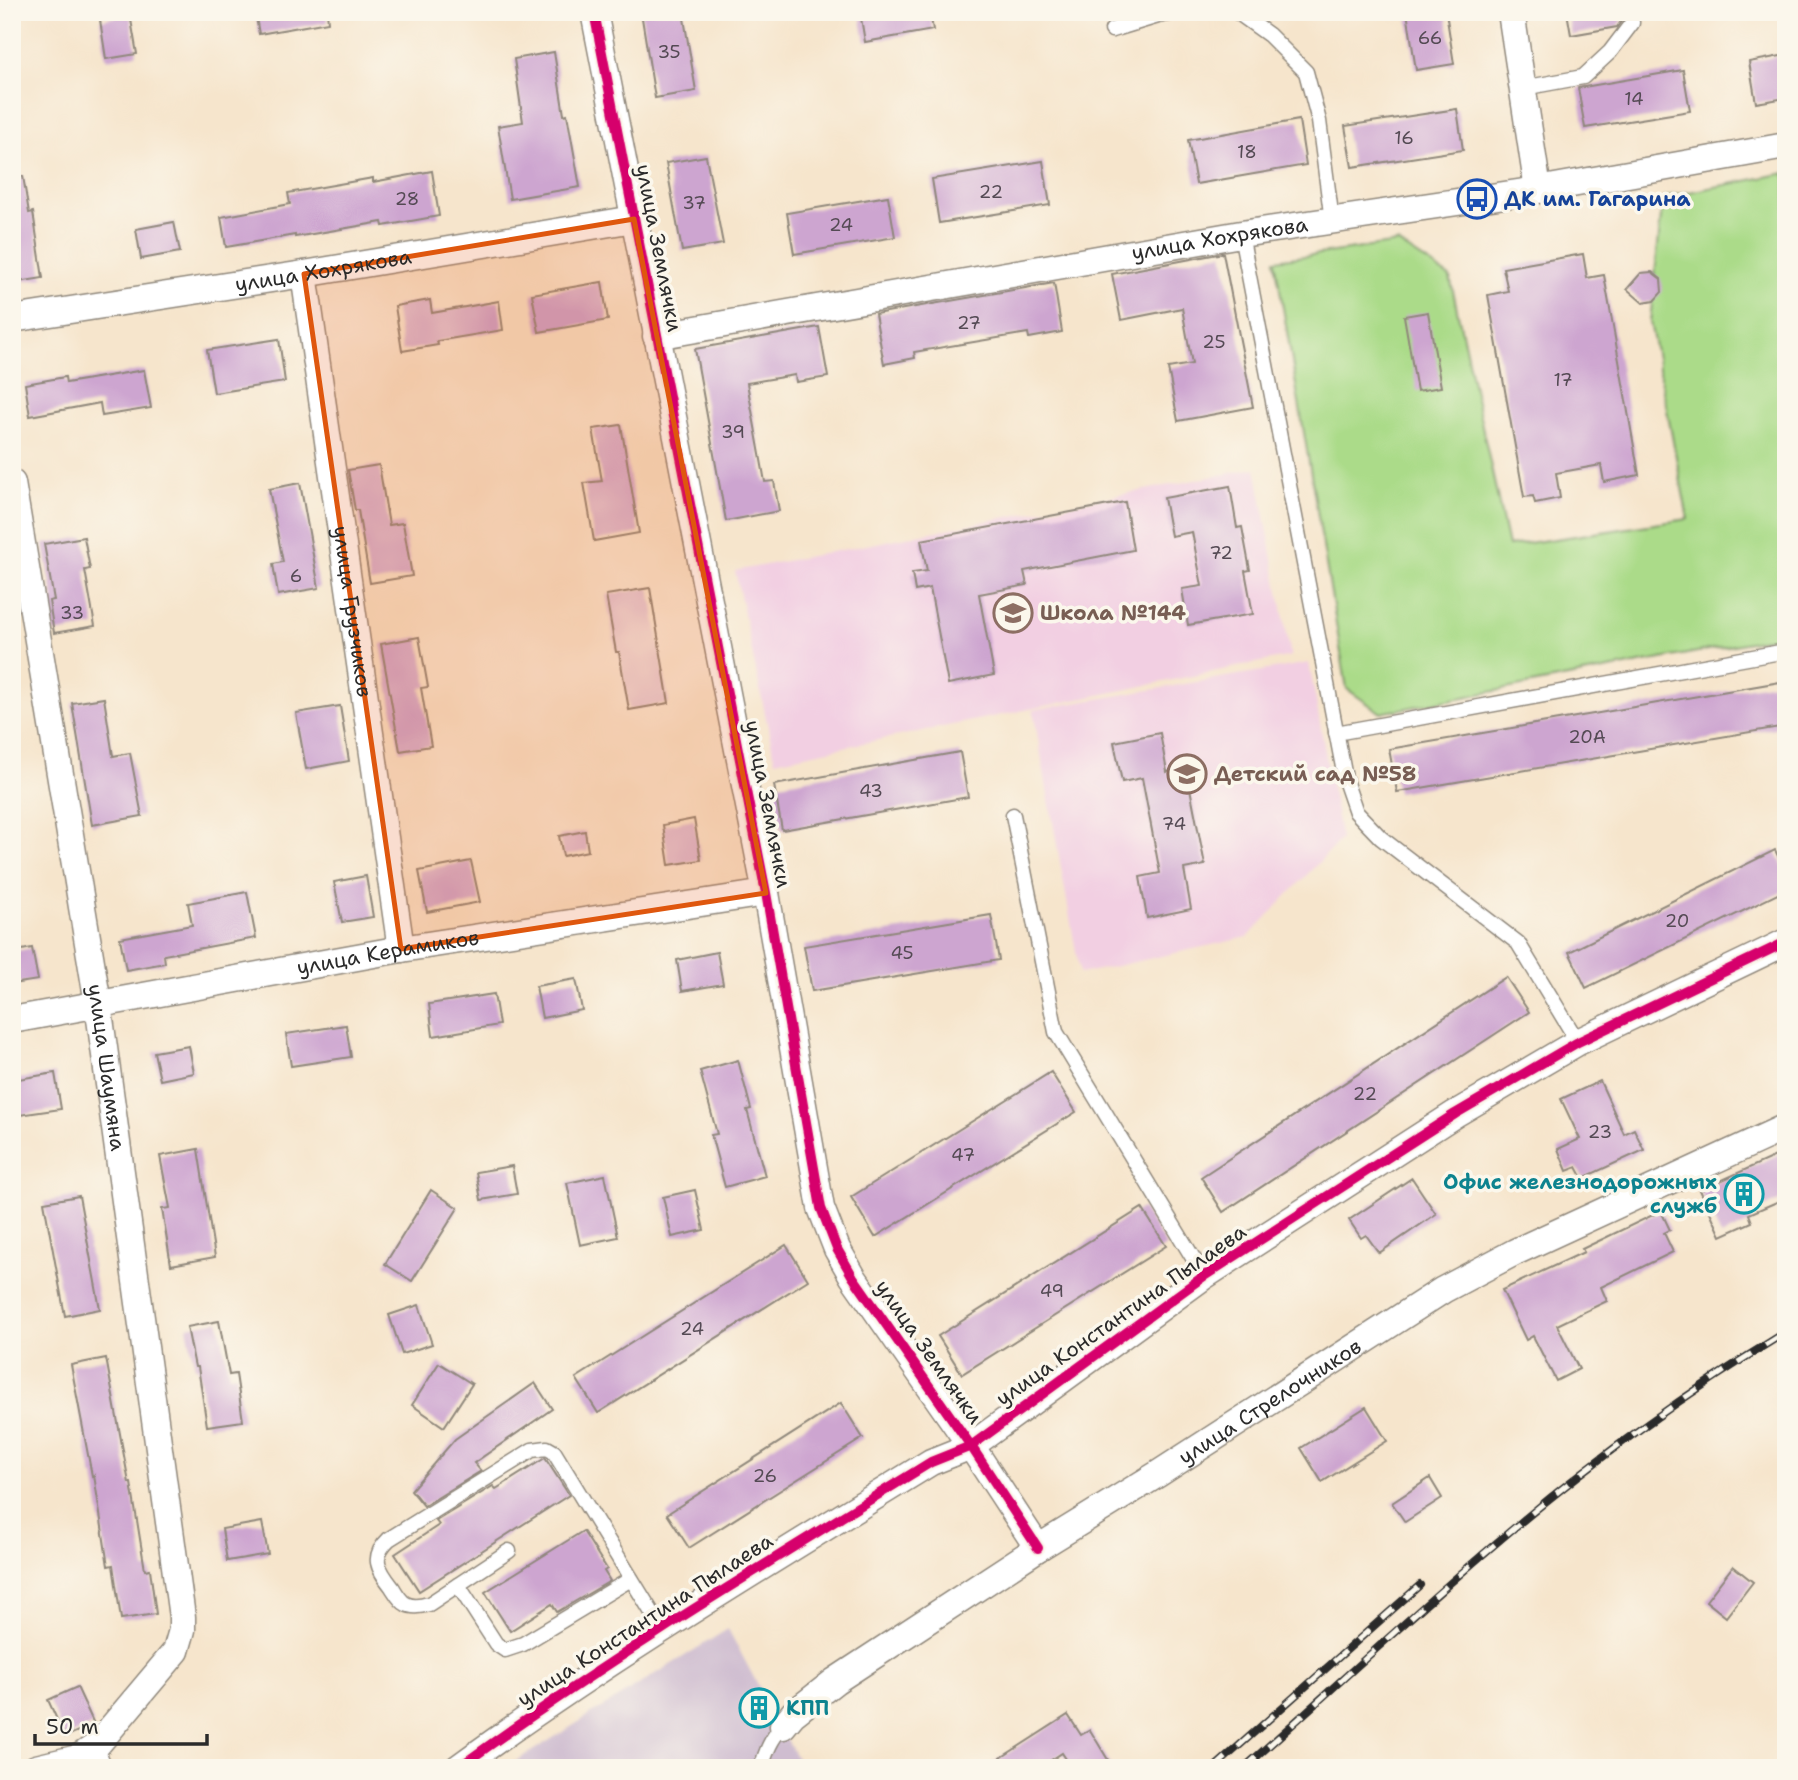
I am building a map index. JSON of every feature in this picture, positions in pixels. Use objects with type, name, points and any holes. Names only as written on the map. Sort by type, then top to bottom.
[{"type":"street","name":"улица Землячки","points":[[594,12],[766,893],[821,1208],[853,1277],[971,1446],[1038,1548]]},
{"type":"street","points":[[1511,12],[1538,190]]},
{"type":"street","name":"улица Хохрякова","points":[[656,336],[1241,234],[1538,190],[1786,146]]},
{"type":"street","name":"улица Хохрякова","points":[[12,319],[634,219]]},
{"type":"street","name":"улица Грузчиков","points":[[303,274],[401,949]]},
{"type":"street","name":"улица Шаумяна","points":[[12,483],[98,1004],[183,1617],[176,1651],[100,1757]]},
{"type":"street","name":"улица Керамиков","points":[[12,1020],[401,949],[766,893]]},
{"type":"street","name":"улица Константина Пылаева","points":[[458,1768],[558,1696],[662,1629],[931,1462],[971,1446],[1203,1276],[1455,1114],[1578,1042],[1786,942]]},
{"type":"street","name":"улица Стрелочников","points":[[783,1726],[811,1698],[1038,1548],[1465,1277],[1786,1127]]},
{"type":"street","points":[[36,1768],[78,1758],[100,1757]]},
{"type":"lane","points":[[1112,30],[1180,12]]},
{"type":"lane","points":[[1237,12],[1269,35],[1306,72],[1319,121],[1332,221]]},
{"type":"lane","points":[[1523,88],[1583,77],[1610,52],[1632,23],[1631,12]]},
{"type":"lane","points":[[1241,234],[1336,733],[1346,783],[1356,812],[1381,838],[1518,943],[1578,1042]]},
{"type":"lane","points":[[1336,733],[1786,651]]},
{"type":"lane","points":[[1013,815],[1056,1032],[1203,1276]]},
{"type":"lane","points":[[509,1551],[429,1604],[407,1605],[380,1571],[378,1555],[381,1546],[389,1539],[521,1457],[540,1448],[547,1448],[554,1452],[662,1629]]},
{"type":"lane","points":[[458,1585],[496,1644],[505,1650],[523,1644],[631,1579]]},
{"type":"lane","points":[[761,1768],[768,1747],[783,1726]]},
{"type":"highlighted area","points":[[634,219],[766,893],[401,949],[304,274]]},
{"type":"shaded area","name":"Школа №144","points":[[1256,468],[1291,656],[775,761],[735,571]]},
{"type":"shaded area","name":"Детский сад №58","points":[[1309,663],[1341,839],[1248,937],[1080,974],[1033,710]]},
{"type":"shaded area","points":[[728,1629],[802,1768],[505,1768]]},
{"type":"green space","points":[[1786,173],[1786,635],[1381,713],[1347,689],[1275,260],[1398,243],[1450,277],[1508,546],[1688,519],[1650,322],[1663,197]]},
{"type":"building","points":[[255,12],[327,12],[328,22],[259,34]]},
{"type":"building","points":[[641,12],[683,12],[696,91],[655,98]]},
{"type":"building","points":[[860,12],[930,12],[933,30],[865,42]]},
{"type":"building","points":[[1407,12],[1446,12],[1454,64],[1416,70]]},
{"type":"building","points":[[1567,12],[1621,12],[1622,20],[1617,27],[1571,35]]},
{"type":"building","points":[[130,14],[137,54],[106,59],[100,20]]},
{"type":"building","points":[[554,52],[580,187],[510,199],[498,126],[523,122],[514,59]]},
{"type":"building","points":[[1786,55],[1786,98],[1756,103],[1749,62]]},
{"type":"building","points":[[1683,70],[1690,111],[1585,128],[1578,88]]},
{"type":"building","points":[[1457,109],[1463,150],[1352,167],[1345,126]]},
{"type":"building","points":[[1299,120],[1306,165],[1196,184],[1188,140]]},
{"type":"building","points":[[706,156],[723,244],[682,251],[666,163]]},
{"type":"building","points":[[1043,161],[1050,205],[939,223],[932,179]]},
{"type":"building","points":[[432,171],[439,216],[383,226],[382,222],[226,247],[221,217],[290,204],[288,193]]},
{"type":"building","points":[[23,176],[29,213],[33,212],[43,278],[12,283],[12,177]]},
{"type":"building","points":[[888,196],[895,237],[794,254],[787,213]]},
{"type":"building","points":[[174,222],[180,252],[141,259],[136,229]]},
{"type":"building","points":[[1223,253],[1253,407],[1178,421],[1168,368],[1192,364],[1182,308],[1121,320],[1112,274]]},
{"type":"building","points":[[1583,254],[1587,278],[1604,275],[1639,475],[1604,482],[1601,465],[1556,473],[1560,498],[1535,503],[1533,496],[1524,497],[1488,295],[1508,291],[1503,268]]},
{"type":"building","points":[[1652,272],[1661,279],[1662,292],[1654,301],[1643,303],[1627,289],[1641,273]]},
{"type":"building","points":[[602,282],[608,320],[539,332],[532,294]]},
{"type":"building","points":[[1054,283],[1062,332],[1029,338],[1028,333],[914,352],[915,358],[884,364],[875,314]]},
{"type":"building","points":[[430,300],[432,313],[499,301],[503,330],[437,341],[438,345],[402,351],[395,306]]},
{"type":"building","points":[[1428,312],[1441,387],[1417,391],[1404,316]]},
{"type":"building","points":[[819,327],[828,377],[796,382],[795,375],[747,383],[765,482],[774,481],[779,511],[726,521],[695,349]]},
{"type":"building","points":[[279,339],[285,382],[214,393],[207,350]]},
{"type":"building","points":[[144,370],[151,408],[102,416],[100,403],[30,416],[25,384],[65,377],[66,383]]},
{"type":"building","points":[[621,425],[639,533],[594,541],[584,483],[602,481],[593,429]]},
{"type":"building","points":[[379,465],[389,525],[403,523],[412,576],[370,583],[358,510],[355,510],[348,470]]},
{"type":"building","points":[[300,483],[319,588],[278,595],[273,564],[283,562],[269,489]]},
{"type":"building","points":[[1230,486],[1237,528],[1242,527],[1250,570],[1245,571],[1253,614],[1188,625],[1182,589],[1202,586],[1192,532],[1171,536],[1164,498]]},
{"type":"building","points":[[1125,502],[1133,550],[1024,571],[1027,585],[979,594],[994,675],[948,684],[930,588],[915,591],[912,573],[927,571],[921,540]]},
{"type":"building","points":[[84,537],[90,569],[85,570],[95,626],[54,633],[49,601],[54,600],[44,544]]},
{"type":"building","points":[[650,588],[669,703],[629,710],[606,595]]},
{"type":"building","points":[[419,637],[428,687],[421,688],[431,746],[400,751],[381,644]]},
{"type":"building","points":[[1786,681],[1786,726],[1397,792],[1389,749]]},
{"type":"building","points":[[104,698],[113,756],[130,753],[142,816],[92,825],[72,703]]},
{"type":"building","points":[[340,706],[349,761],[306,769],[296,713]]},
{"type":"building","points":[[1160,733],[1167,772],[1186,768],[1205,865],[1184,869],[1191,909],[1147,918],[1140,877],[1160,873],[1142,778],[1122,782],[1114,742]]},
{"type":"building","points":[[960,752],[968,797],[782,830],[774,785]]},
{"type":"building","points":[[694,819],[701,860],[669,865],[663,825]]},
{"type":"building","points":[[585,831],[588,851],[563,856],[559,836]]},
{"type":"building","points":[[1775,850],[1786,872],[1786,890],[1586,988],[1569,952]]},
{"type":"building","points":[[471,861],[480,902],[427,912],[419,871]]},
{"type":"building","points":[[366,876],[373,917],[342,922],[334,882]]},
{"type":"building","points":[[247,892],[256,938],[164,955],[165,963],[126,970],[120,938],[192,925],[188,903]]},
{"type":"building","points":[[991,915],[999,960],[812,991],[804,946]]},
{"type":"building","points":[[32,948],[38,980],[12,984],[12,952]]},
{"type":"building","points":[[717,952],[723,984],[682,991],[677,960]]},
{"type":"building","points":[[1506,977],[1529,1012],[1223,1212],[1201,1177]]},
{"type":"building","points":[[576,979],[582,1010],[542,1018],[536,986]]},
{"type":"building","points":[[494,994],[499,1025],[433,1036],[429,1004]]},
{"type":"building","points":[[346,1025],[351,1057],[291,1066],[286,1034]]},
{"type":"building","points":[[189,1046],[194,1073],[160,1080],[154,1052]]},
{"type":"building","points":[[738,1060],[751,1109],[747,1110],[765,1176],[725,1187],[711,1135],[717,1134],[700,1071]]},
{"type":"building","points":[[1051,1072],[1076,1112],[875,1237],[851,1197]]},
{"type":"building","points":[[55,1073],[61,1109],[12,1116],[12,1080]]},
{"type":"building","points":[[1600,1081],[1624,1134],[1634,1129],[1644,1150],[1583,1178],[1577,1167],[1567,1171],[1558,1149],[1580,1139],[1561,1099]]},
{"type":"building","points":[[198,1149],[215,1257],[171,1265],[162,1209],[170,1208],[160,1156]]},
{"type":"building","name":"Офис железнодорожных служб","points":[[1780,1154],[1786,1166],[1786,1198],[1749,1214],[1752,1222],[1721,1236],[1700,1190]]},
{"type":"building","points":[[512,1166],[517,1194],[481,1200],[476,1172]]},
{"type":"building","points":[[605,1175],[618,1237],[580,1245],[567,1183]]},
{"type":"building","points":[[1412,1178],[1436,1214],[1379,1253],[1366,1235],[1361,1238],[1349,1220]]},
{"type":"building","points":[[431,1190],[458,1208],[412,1281],[385,1264]]},
{"type":"building","points":[[695,1190],[704,1230],[672,1237],[663,1197]]},
{"type":"building","points":[[79,1196],[100,1309],[65,1316],[44,1202]]},
{"type":"building","points":[[1142,1208],[1166,1246],[962,1374],[938,1336]]},
{"type":"building","points":[[1661,1211],[1670,1230],[1664,1233],[1673,1252],[1601,1287],[1607,1301],[1557,1325],[1579,1369],[1556,1381],[1533,1336],[1526,1340],[1502,1290],[1584,1252],[1582,1249]]},
{"type":"building","points":[[786,1245],[808,1280],[598,1413],[576,1378]]},
{"type":"building","points":[[419,1305],[432,1344],[402,1354],[389,1315]]},
{"type":"building","points":[[219,1321],[229,1375],[236,1374],[243,1421],[207,1426],[198,1367],[195,1367],[187,1327]]},
{"type":"building","points":[[106,1358],[145,1570],[150,1569],[156,1614],[121,1619],[113,1565],[108,1566],[94,1475],[92,1476],[71,1365]]},
{"type":"building","points":[[439,1363],[472,1384],[444,1427],[412,1405]]},
{"type":"building","points":[[535,1383],[552,1409],[474,1463],[481,1471],[424,1506],[411,1490],[455,1439]]},
{"type":"building","points":[[841,1403],[863,1438],[689,1548],[667,1514]]},
{"type":"building","points":[[1366,1407],[1387,1441],[1322,1482],[1301,1448]]},
{"type":"building","points":[[545,1458],[569,1495],[419,1591],[395,1554],[439,1525],[436,1521],[493,1486],[496,1489]]},
{"type":"building","points":[[1430,1478],[1442,1498],[1405,1522],[1392,1503]]},
{"type":"building","points":[[262,1522],[268,1554],[227,1561],[222,1529]]},
{"type":"building","points":[[583,1531],[607,1569],[604,1571],[610,1581],[557,1612],[552,1604],[510,1631],[485,1592]]},
{"type":"building","points":[[1733,1566],[1753,1582],[1726,1617],[1706,1601]]},
{"type":"building","points":[[77,1687],[94,1724],[65,1737],[48,1700]]},
{"type":"building","points":[[1068,1715],[1081,1735],[1090,1730],[1113,1768],[1072,1768],[1062,1753],[1039,1768],[985,1768]]},
{"type":"railway","points":[[1244,1768],[1546,1501],[1646,1425],[1786,1332]]},
{"type":"railway","points":[[1214,1768],[1420,1585]]},
{"type":"cycle path","points":[[594,12],[766,893],[821,1208],[837,1249],[853,1277],[971,1446],[1038,1548]]},
{"type":"cycle path","points":[[458,1768],[574,1687],[751,1573],[931,1462],[971,1446],[1204,1276],[1455,1114],[1578,1042],[1786,942]]},
{"type":"place","name":"ДК им. Гагарина","points":[[1477,199]]},
{"type":"place","name":"Школа №144","points":[[1013,613]]},
{"type":"place","name":"Детский сад №58","points":[[1187,774]]},
{"type":"place","name":"Офис железнодорожных служб","points":[[1744,1194]]},
{"type":"place","name":"КПП","points":[[759,1708]]}]
